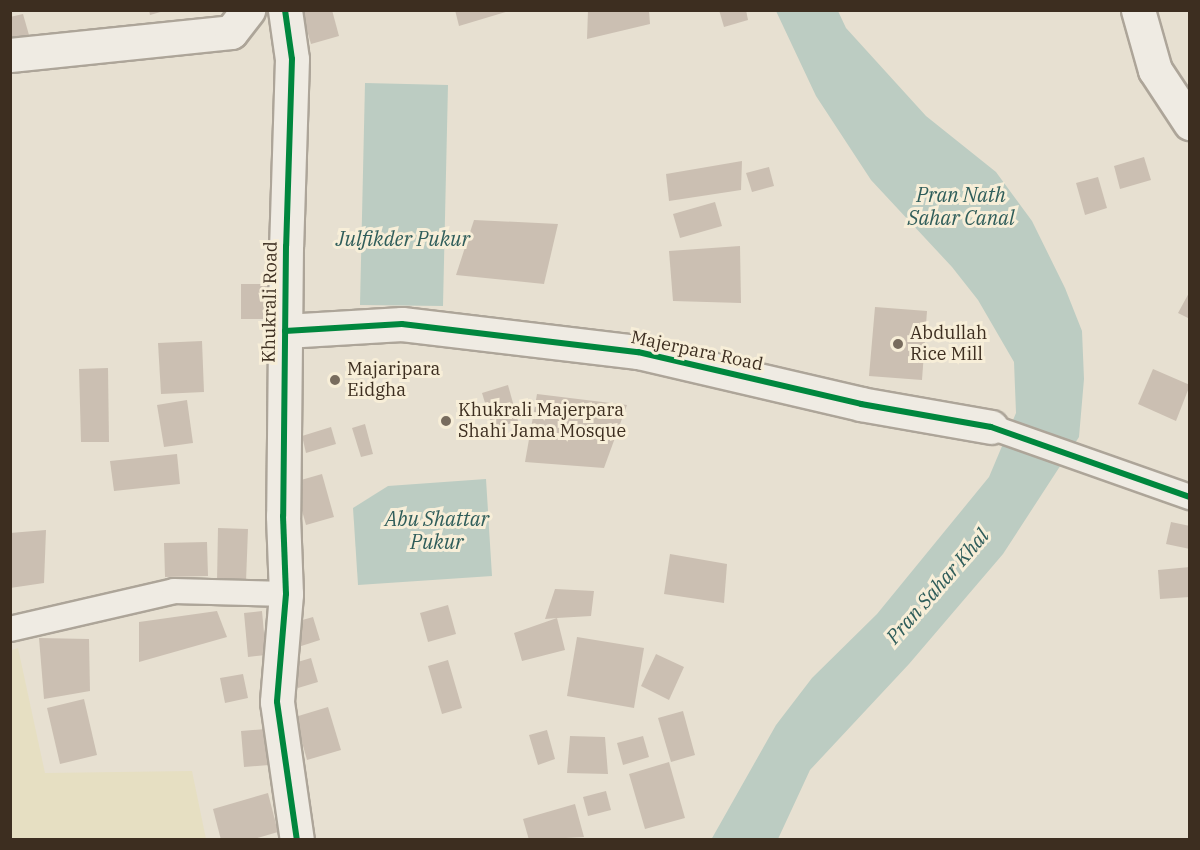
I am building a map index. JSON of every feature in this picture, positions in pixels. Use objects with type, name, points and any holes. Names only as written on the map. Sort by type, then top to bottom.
[{"type":"street","points":[[10,55],[231,32],[248,10]]},
{"type":"street","name":"Khukrali Road","points":[[285,10],[292,59],[277,702],[297,840]]},
{"type":"street","points":[[1138,10],[1155,70],[1190,123]]},
{"type":"street","name":"Majerpara Road","points":[[285,331],[402,324],[638,352],[861,404],[991,427]]},
{"type":"street","points":[[991,427],[1190,497]]},
{"type":"street","points":[[10,629],[174,591],[280,594]]},
{"type":"shaded area","points":[[18,648],[45,773],[192,771],[206,839],[11,839],[10,651]]},
{"type":"water","name":"Pran Nath Sahar Canal","points":[[776,11],[838,11],[846,28],[926,116],[996,172],[1032,221],[1065,288],[1082,331],[1084,379],[1079,437],[1003,554],[909,664],[810,770],[778,839],[711,840],[776,725],[812,678],[877,614],[989,477],[1016,413],[1014,362],[978,300],[952,267],[871,180],[816,96]]},
{"type":"water","name":"Julfikder Pukur","points":[[365,83],[448,85],[443,306],[360,305]]},
{"type":"water","name":"Abu Shattar Pukur","points":[[486,479],[492,576],[358,585],[353,508],[388,486]]},
{"type":"building","points":[[149,10],[164,10],[164,11],[150,15]]},
{"type":"building","points":[[301,10],[332,10],[339,36],[311,44]]},
{"type":"building","points":[[455,10],[509,10],[509,11],[459,26]]},
{"type":"building","points":[[588,10],[649,10],[650,24],[587,39]]},
{"type":"building","points":[[719,10],[746,10],[748,20],[724,27]]},
{"type":"building","points":[[23,14],[29,35],[10,40],[10,17]]},
{"type":"building","points":[[1144,157],[1151,180],[1120,189],[1114,166]]},
{"type":"building","points":[[742,161],[741,190],[669,201],[666,174]]},
{"type":"building","points":[[769,167],[774,186],[752,192],[746,173]]},
{"type":"building","points":[[1098,177],[1107,208],[1085,215],[1076,183]]},
{"type":"building","points":[[715,202],[722,226],[680,238],[673,214]]},
{"type":"building","points":[[474,220],[558,224],[544,284],[456,275]]},
{"type":"building","points":[[740,246],[741,303],[673,301],[669,251]]},
{"type":"building","points":[[241,284],[269,284],[269,319],[241,319]]},
{"type":"building","points":[[1190,291],[1190,319],[1178,313]]},
{"type":"building","name":"Abdullah Rice Mill","points":[[875,307],[927,311],[922,380],[869,376]]},
{"type":"building","points":[[202,341],[204,392],[161,394],[158,343]]},
{"type":"building","points":[[108,368],[109,442],[81,442],[79,369]]},
{"type":"building","points":[[1153,369],[1190,385],[1176,421],[1138,404]]},
{"type":"building","points":[[508,385],[518,421],[493,429],[482,393]]},
{"type":"building","points":[[537,394],[627,405],[604,468],[525,462]]},
{"type":"building","points":[[187,400],[193,443],[164,447],[157,405]]},
{"type":"building","points":[[365,424],[373,454],[361,457],[352,428]]},
{"type":"building","points":[[331,427],[336,444],[306,453],[302,436]]},
{"type":"building","points":[[177,454],[180,484],[114,491],[110,461]]},
{"type":"building","points":[[322,474],[334,517],[306,525],[294,482]]},
{"type":"building","points":[[1171,522],[1190,526],[1190,549],[1166,544]]},
{"type":"building","points":[[218,528],[248,529],[246,582],[217,581]]},
{"type":"building","points":[[46,530],[44,583],[10,588],[10,533]]},
{"type":"building","points":[[207,542],[208,576],[165,577],[164,543]]},
{"type":"building","points":[[670,554],[727,564],[724,603],[664,594]]},
{"type":"building","points":[[1190,567],[1190,597],[1160,599],[1158,570]]},
{"type":"building","points":[[555,589],[594,591],[591,616],[545,619]]},
{"type":"building","points":[[448,605],[456,634],[428,642],[420,613]]},
{"type":"building","points":[[217,611],[227,637],[139,662],[139,622]]},
{"type":"building","points":[[262,611],[266,655],[248,657],[244,613]]},
{"type":"building","points":[[313,617],[320,640],[295,648],[288,624]]},
{"type":"building","points":[[557,618],[565,650],[522,661],[514,633]]},
{"type":"building","points":[[577,637],[644,648],[634,708],[567,696]]},
{"type":"building","points":[[39,638],[89,639],[90,691],[44,699]]},
{"type":"building","points":[[656,654],[684,667],[669,700],[641,686]]},
{"type":"building","points":[[311,658],[318,682],[298,688],[291,664]]},
{"type":"building","points":[[448,660],[462,708],[442,714],[428,666]]},
{"type":"building","points":[[243,674],[248,698],[225,703],[220,678]]},
{"type":"building","points":[[84,699],[97,755],[60,764],[47,708]]},
{"type":"building","points":[[328,707],[341,750],[307,760],[295,717]]},
{"type":"building","points":[[683,711],[695,755],[671,762],[658,718]]},
{"type":"building","points":[[266,729],[269,765],[244,767],[241,731]]},
{"type":"building","points":[[547,730],[555,759],[538,765],[529,735]]},
{"type":"building","points":[[570,736],[605,737],[608,774],[567,773]]},
{"type":"building","points":[[643,736],[649,757],[623,765],[617,743]]},
{"type":"building","points":[[669,762],[685,818],[645,829],[629,774]]},
{"type":"building","points":[[606,791],[611,810],[588,816],[583,797]]},
{"type":"building","points":[[268,793],[278,832],[251,840],[221,840],[213,809]]},
{"type":"building","points":[[575,804],[584,837],[529,840],[523,819]]},
{"type":"cycle path","points":[[285,10],[292,59],[286,246],[283,516],[286,594],[277,702],[297,840]]},
{"type":"cycle path","points":[[285,331],[402,324],[638,352],[861,404],[991,427],[1190,497]]},
{"type":"place","name":"Abdullah Rice Mill","points":[[898,344]]},
{"type":"place","name":"Majaripara Eidgha","points":[[335,380]]},
{"type":"place","name":"Khukrali Majerpara Shahi Jama Mosque","points":[[446,421]]},
{"type":"water label","name":"Pran Sahar Khal","points":[[937,586]]}]
